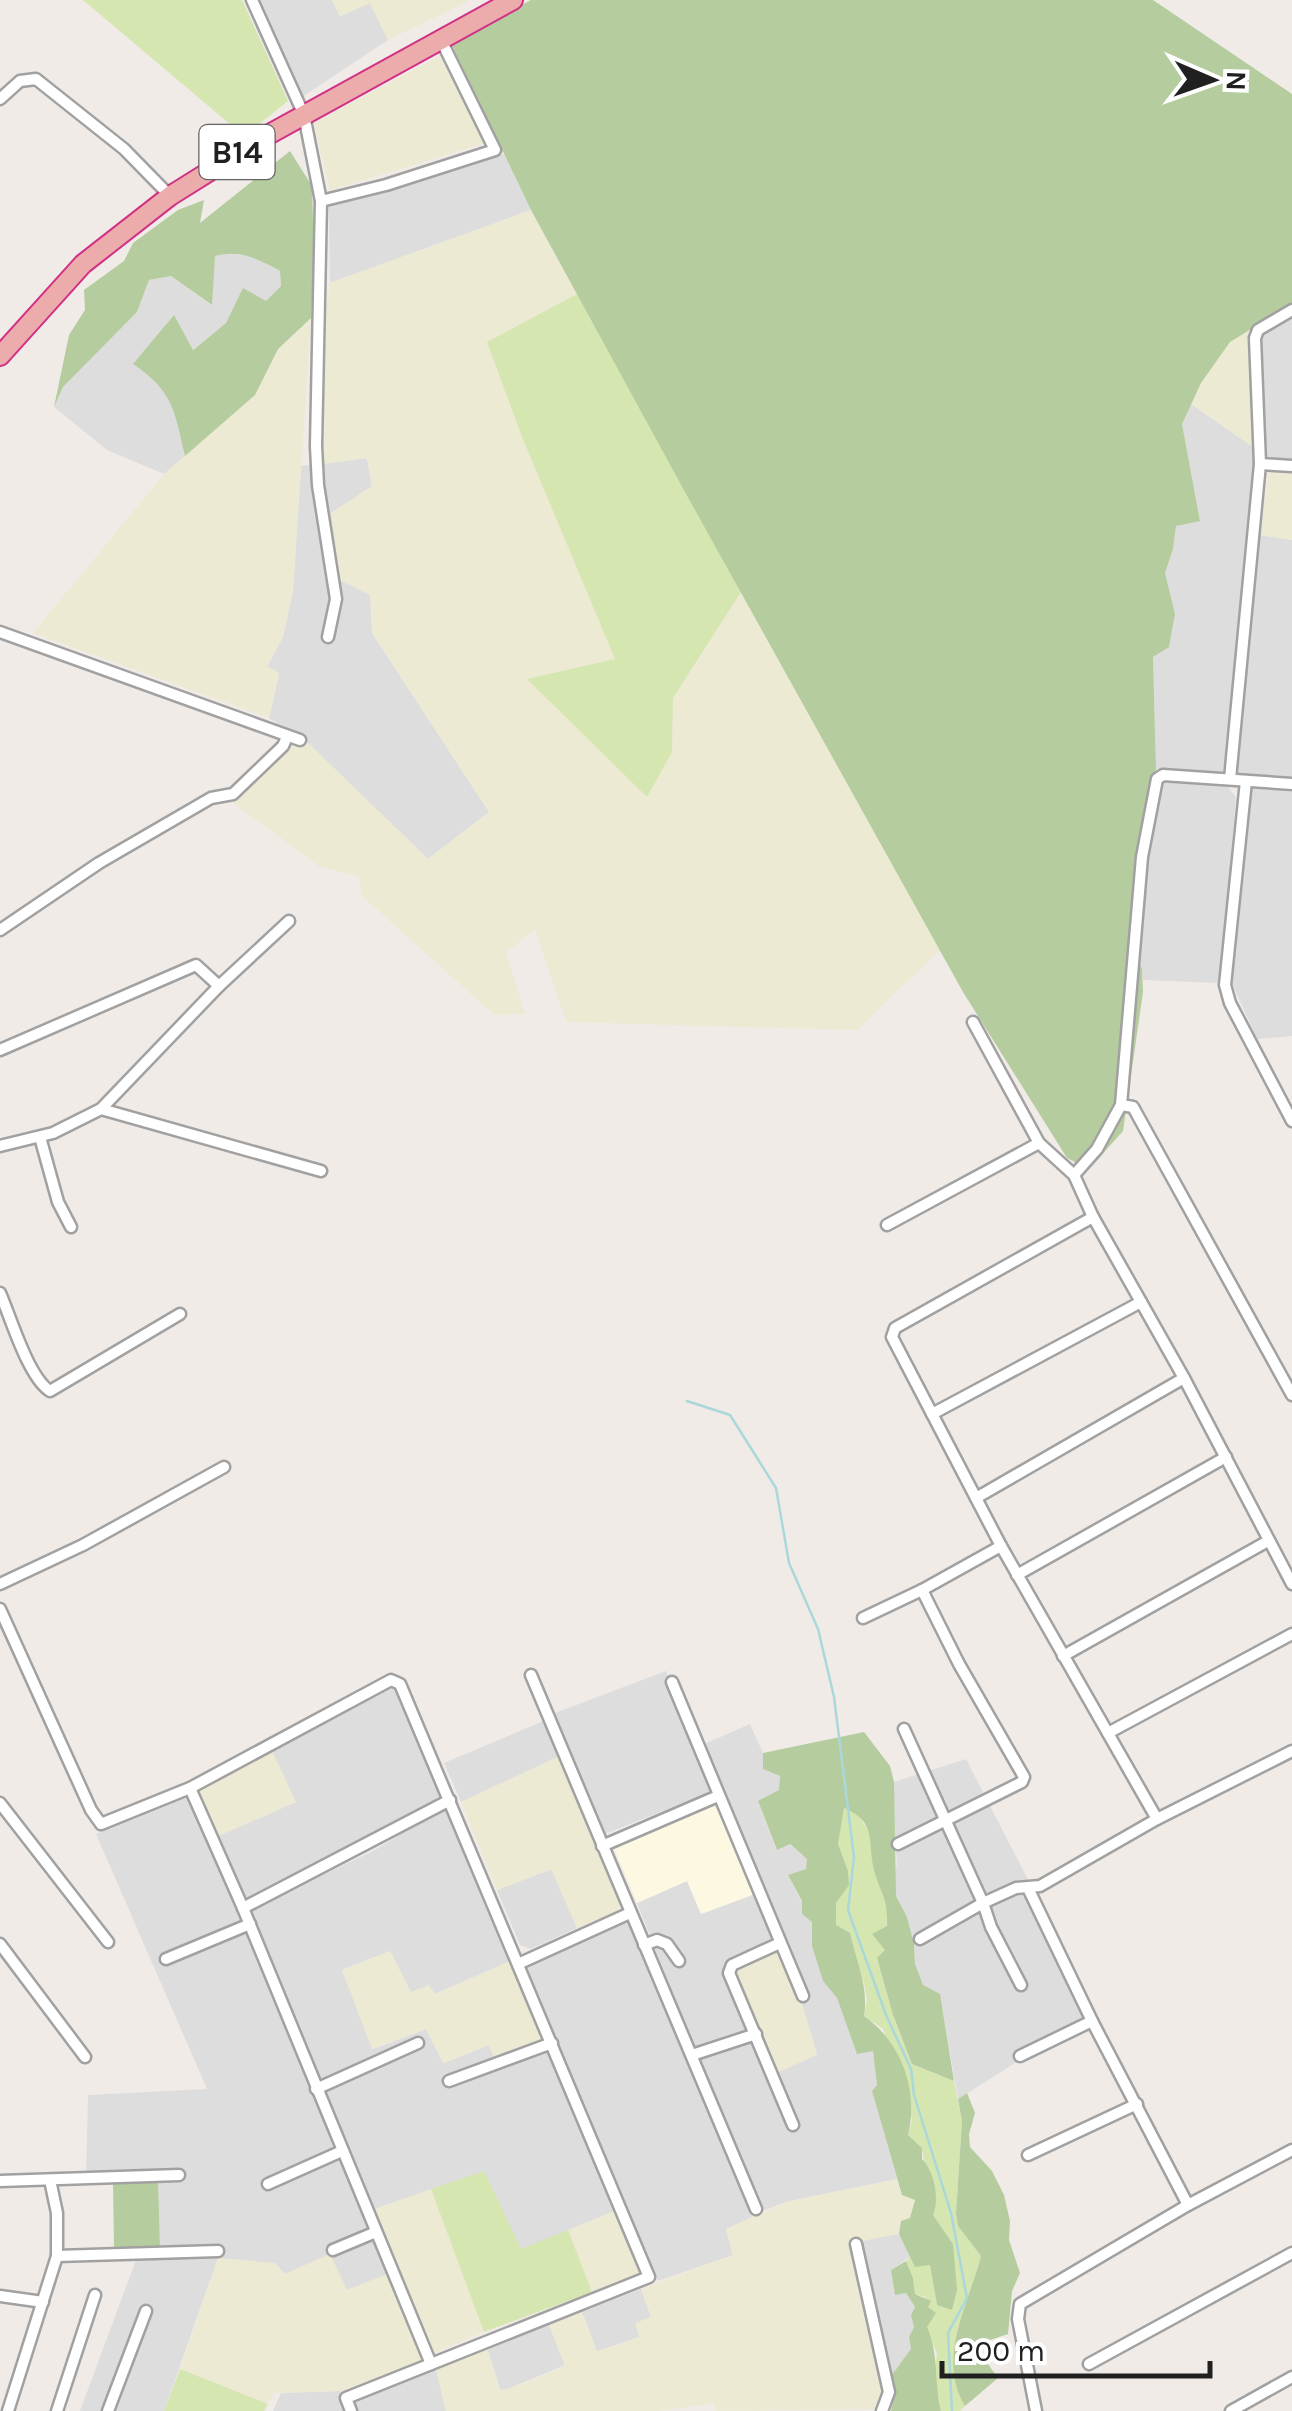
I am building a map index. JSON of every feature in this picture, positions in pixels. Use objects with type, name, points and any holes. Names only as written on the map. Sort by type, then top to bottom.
[{"type":"highway","name":"B14","points":[[0,356],[83,264],[170,196],[243,149],[513,0]]},
{"type":"street","points":[[252,0],[304,115],[321,201],[316,446],[318,485],[336,598],[328,637]]},
{"type":"street","points":[[321,201],[495,150],[441,40]]},
{"type":"street","points":[[0,99],[20,81],[36,78],[124,149],[170,196]]},
{"type":"street","points":[[1230,779],[1260,464],[1256,334],[1292,310]]},
{"type":"street","points":[[1260,464],[1292,466]]},
{"type":"street","points":[[0,632],[300,740]]},
{"type":"street","points":[[0,930],[115,854],[211,798],[233,794],[283,746],[286,737]]},
{"type":"street","points":[[1074,1174],[1097,1149],[1121,1105],[1142,857],[1157,778],[1163,775],[1292,784]]},
{"type":"street","points":[[1246,781],[1225,985],[1230,1002],[1292,1121]]},
{"type":"street","points":[[0,1146],[40,1137],[101,1109],[289,921]]},
{"type":"street","points":[[0,1050],[196,965],[220,986]]},
{"type":"street","points":[[973,1022],[1039,1142],[1074,1174],[1093,1218],[1184,1378],[1292,1584]]},
{"type":"street","points":[[1121,1105],[1133,1107],[1292,1395]]},
{"type":"street","points":[[101,1109],[321,1170]]},
{"type":"street","points":[[40,1137],[58,1202],[71,1227]]},
{"type":"street","points":[[887,1225],[1039,1142]]},
{"type":"street","points":[[1093,1218],[895,1328],[892,1337],[1001,1546],[1157,1819]]},
{"type":"street","points":[[0,1293],[30,1363],[43,1388],[50,1391],[180,1314]]},
{"type":"street","points":[[932,1414],[1141,1302]]},
{"type":"street","points":[[1277,1368],[1292,1360]]},
{"type":"street","points":[[976,1498],[1184,1378]]},
{"type":"street","points":[[1017,1574],[1226,1457]]},
{"type":"street","points":[[0,1584],[83,1545],[224,1468]]},
{"type":"street","points":[[1063,1656],[1268,1541]]},
{"type":"street","points":[[863,1618],[1001,1546]]},
{"type":"street","points":[[898,1844],[1022,1782],[1024,1776],[959,1664],[922,1590]]},
{"type":"street","points":[[0,1609],[40,1703],[101,1824],[190,1788],[391,1680],[400,1684],[648,2276],[346,2398],[351,2411]]},
{"type":"street","points":[[1108,1733],[1292,1634]]},
{"type":"street","points":[[531,1675],[756,2209]]},
{"type":"street","points":[[672,1682],[803,1996]]},
{"type":"street","points":[[904,1729],[1021,1985]]},
{"type":"street","points":[[920,1939],[1016,1888],[1040,1886],[1157,1819],[1292,1751]]},
{"type":"street","points":[[190,1788],[244,1908],[432,2364]]},
{"type":"street","points":[[602,1846],[718,1796]]},
{"type":"street","points":[[244,1908],[450,1800]]},
{"type":"street","points":[[2,1809],[108,1942]]},
{"type":"street","points":[[1028,1888],[1188,2204]]},
{"type":"street","points":[[518,1964],[630,1913]]},
{"type":"street","points":[[166,1958],[250,1924]]},
{"type":"street","points":[[644,1945],[657,1940],[667,1944],[679,1961]]},
{"type":"street","points":[[780,1943],[730,1969],[793,2126]]},
{"type":"street","points":[[0,1944],[85,2057]]},
{"type":"street","points":[[1020,2056],[1092,2021]]},
{"type":"street","points":[[692,2055],[756,2034]]},
{"type":"street","points":[[449,2082],[552,2043]]},
{"type":"street","points":[[316,2089],[418,2044]]},
{"type":"street","points":[[1028,2155],[1137,2104]]},
{"type":"street","points":[[1036,2411],[1018,2319],[1020,2304],[1188,2204],[1292,2150]]},
{"type":"street","points":[[268,2184],[342,2152]]},
{"type":"street","points":[[0,2181],[179,2174]]},
{"type":"street","points":[[8,2411],[56,2256],[57,2213],[50,2180]]},
{"type":"street","points":[[333,2250],[376,2232]]},
{"type":"street","points":[[856,2244],[889,2392],[882,2411]]},
{"type":"street","points":[[56,2256],[218,2251]]},
{"type":"street","points":[[1089,2364],[1292,2253]]},
{"type":"street","points":[[57,2411],[95,2294]]},
{"type":"street","points":[[0,2296],[43,2302]]},
{"type":"street","points":[[108,2411],[146,2311]]},
{"type":"street","points":[[1231,2411],[1292,2376]]},
{"type":"shaded area","points":[[260,0],[332,0],[340,16],[370,3],[388,40],[302,97]]},
{"type":"shaded area","points":[[332,0],[471,0],[388,40],[370,3],[340,16]]},
{"type":"shaded area","points":[[439,56],[486,143],[330,190],[314,123]]},
{"type":"shaded area","points":[[504,154],[531,210],[330,283],[329,205]]},
{"type":"shaded area","points":[[531,210],[577,294],[487,342],[522,437],[616,660],[529,679],[672,752],[673,698],[741,592],[940,950],[857,1030],[566,1022],[535,930],[506,952],[525,1014],[494,1015],[361,895],[359,876],[320,867],[233,803],[291,748],[310,745],[428,859],[489,812],[372,633],[370,595],[340,580],[331,513],[372,486],[367,458],[324,464],[325,319],[330,283]]},
{"type":"shaded area","points":[[215,255],[256,257],[280,271],[281,286],[266,302],[243,289],[226,323],[192,350],[173,316],[134,365],[159,381],[173,406],[185,456],[164,474],[107,450],[54,407],[63,387],[137,312],[149,280],[171,276],[211,305]]},
{"type":"shaded area","points":[[1292,316],[1292,461],[1267,457],[1259,336]]},
{"type":"shaded area","points":[[311,318],[293,590],[283,637],[267,666],[279,673],[269,718],[33,633],[164,474],[255,395],[278,349]]},
{"type":"shaded area","points":[[1248,330],[1256,449],[1191,404],[1230,342]]},
{"type":"shaded area","points":[[1191,404],[1256,449],[1225,774],[1156,769],[1153,656],[1169,647],[1175,614],[1165,573],[1176,525],[1200,520],[1182,424]]},
{"type":"shaded area","points":[[367,458],[372,486],[372,633],[489,812],[428,859],[310,745],[269,718],[279,674],[267,667],[283,637],[293,590],[301,466]]},
{"type":"shaded area","points":[[1269,470],[1292,473],[1292,540],[1260,535]]},
{"type":"shaded area","points":[[1260,535],[1292,540],[1292,778],[1236,776]]},
{"type":"shaded area","points":[[1154,780],[1228,787],[1236,797],[1220,983],[1143,980],[1130,944]]},
{"type":"shaded area","points":[[1252,788],[1292,792],[1292,1036],[1257,1039],[1232,983]]},
{"type":"shaded area","points":[[666,1671],[713,1791],[605,1834],[555,1713]]},
{"type":"shaded area","points":[[390,1687],[400,1693],[444,1795],[246,1902],[216,1837],[295,1802],[271,1749]]},
{"type":"shaded area","points":[[546,1720],[560,1756],[461,1802],[444,1763]]},
{"type":"shaded area","points":[[750,1724],[763,1753],[763,1769],[780,1776],[779,1790],[758,1802],[776,1849],[789,1844],[807,1859],[806,1869],[788,1875],[812,1922],[812,1946],[823,1981],[837,1998],[857,2053],[873,2051],[877,2085],[872,2091],[897,2179],[790,2201],[762,2211],[700,2059],[755,2040],[792,2132],[798,2129],[778,2072],[817,2054],[801,2001],[807,1996],[702,1745]]},
{"type":"shaded area","points":[[271,1749],[296,1802],[216,1837],[197,1789]]},
{"type":"shaded area","points":[[560,1756],[621,1903],[618,1911],[577,1928],[551,1869],[497,1890],[461,1802]]},
{"type":"shaded area","points":[[966,1759],[1096,2012],[958,2099],[940,1995],[923,1986],[907,1917],[896,1896],[892,1792],[894,1782]]},
{"type":"shaded area","points":[[189,1797],[245,1920],[388,2274],[347,2290],[218,2258],[164,2411],[80,2411],[136,2260],[160,2257],[158,2179],[86,2179],[88,2095],[207,2089],[96,1834]]},
{"type":"shaded area","points":[[717,1800],[755,1894],[701,1914],[687,1881],[637,1903],[613,1846]]},
{"type":"shaded area","points":[[448,1806],[513,1960],[435,1994],[411,1993],[390,1951],[342,1970],[373,2049],[426,2029],[444,2063],[489,2045],[495,2059],[547,2039],[617,2210],[521,2250],[484,2171],[375,2209],[250,1910],[373,1851]]},
{"type":"shaded area","points":[[552,1869],[577,1928],[531,1949],[520,1945],[497,1890]]},
{"type":"shaded area","points":[[687,1881],[701,1914],[755,1894],[774,1941],[751,2031],[695,2049],[637,1903]]},
{"type":"shaded area","points":[[628,1918],[752,2217],[726,2229],[733,2255],[658,2281],[524,1965]]},
{"type":"shaded area","points":[[777,1948],[801,2001],[817,2055],[778,2072],[733,1974],[735,1967]]},
{"type":"shaded area","points":[[390,1951],[411,1992],[429,1985],[435,1994],[513,1960],[547,2039],[494,2059],[489,2045],[443,2063],[426,2029],[372,2049],[342,1970]]},
{"type":"shaded area","points":[[897,2179],[902,2194],[915,2199],[910,2218],[901,2222],[899,2234],[851,2243],[885,2392],[878,2409],[716,2411],[713,2404],[658,2411],[446,2411],[436,2369],[487,2348],[500,2391],[522,2384],[565,2366],[549,2325],[582,2312],[597,2351],[639,2337],[635,2323],[651,2317],[641,2289],[733,2255],[726,2229],[790,2201]]},
{"type":"shaded area","points":[[431,2189],[484,2332],[434,2353],[375,2209]]},
{"type":"shaded area","points":[[617,2210],[641,2266],[637,2276],[592,2292],[568,2230]]},
{"type":"shaded area","points":[[899,2234],[911,2256],[891,2270],[915,2307],[914,2327],[909,2337],[911,2349],[891,2376],[859,2240]]},
{"type":"shaded area","points":[[330,2254],[347,2290],[388,2274],[423,2360],[341,2391],[274,2393],[268,2404],[180,2369],[218,2258],[275,2263],[285,2274]]},
{"type":"shaded area","points":[[641,2289],[651,2317],[640,2337],[597,2352],[582,2312]]},
{"type":"shaded area","points":[[549,2325],[565,2365],[501,2392],[487,2348]]},
{"type":"shaded area","points":[[436,2369],[446,2411],[356,2411],[353,2401]]},
{"type":"shaded area","points":[[340,2391],[347,2411],[273,2411],[281,2393]]},
{"type":"green space","points":[[83,0],[242,0],[288,101],[244,136]]},
{"type":"green space","points":[[531,0],[1153,0],[1292,94],[1292,304],[1230,342],[1201,383],[1182,424],[1200,521],[1176,526],[1165,573],[1175,614],[1169,647],[1153,657],[1156,769],[1137,859],[1130,944],[1142,969],[1143,992],[1123,1131],[1089,1169],[1067,1158],[963,992],[531,210],[451,43]]},
{"type":"green space","points":[[290,151],[312,186],[311,318],[278,349],[255,395],[185,456],[165,393],[133,364],[174,315],[193,350],[226,323],[243,288],[266,301],[281,286],[280,271],[248,256],[224,254],[215,256],[212,305],[171,276],[149,280],[137,312],[63,387],[54,407],[69,335],[85,310],[84,290],[124,261],[133,243],[178,210],[204,200],[200,223]]},
{"type":"green space","points":[[577,294],[741,592],[673,698],[672,752],[647,797],[527,679],[615,659],[522,437],[487,342]]},
{"type":"green space","points":[[864,1732],[890,1766],[894,1782],[896,1896],[907,1917],[923,1985],[940,1994],[954,2081],[912,2064],[877,1958],[885,1950],[872,1934],[887,1926],[887,1916],[867,1826],[844,1808],[838,1844],[849,1885],[836,1903],[836,1925],[850,1933],[863,1984],[864,2016],[888,2039],[909,2084],[908,2135],[922,2148],[922,2159],[935,2186],[933,2215],[953,2244],[957,2290],[952,2310],[937,2305],[930,2265],[915,2267],[899,2234],[901,2221],[910,2218],[915,2200],[902,2195],[872,2091],[877,2085],[873,2051],[857,2054],[837,1998],[823,1981],[812,1946],[812,1922],[802,1914],[802,1901],[788,1875],[806,1869],[807,1859],[790,1844],[777,1850],[758,1801],[779,1790],[780,1776],[763,1769],[763,1753]]},
{"type":"green space","points":[[843,1808],[857,1813],[872,1836],[874,1869],[888,1902],[885,1950],[877,1959],[895,2021],[912,2064],[954,2081],[962,2121],[956,2214],[958,2226],[981,2256],[954,2350],[953,2369],[965,2406],[960,2411],[941,2411],[934,2372],[937,2354],[926,2327],[928,2307],[925,2297],[915,2294],[906,2261],[911,2256],[915,2266],[930,2265],[937,2305],[953,2244],[933,2215],[922,2148],[908,2135],[912,2119],[883,2029],[864,2016],[864,1983],[856,1959],[836,1925],[836,1903],[848,1871],[838,1845]]},
{"type":"green space","points":[[967,2093],[975,2113],[970,2147],[992,2171],[1004,2195],[1010,2221],[1009,2240],[1020,2273],[1012,2291],[1008,2334],[969,2347],[998,2378],[965,2406],[953,2369],[954,2351],[981,2256],[958,2226],[956,2214],[962,2121],[958,2099]]},
{"type":"green space","points":[[484,2171],[521,2249],[568,2230],[592,2292],[484,2332],[431,2189]]},
{"type":"green space","points":[[158,2179],[160,2249],[114,2249],[113,2180]]},
{"type":"green space","points":[[906,2261],[915,2294],[931,2301],[928,2307],[936,2313],[927,2327],[941,2411],[891,2411],[895,2394],[891,2376],[911,2349],[909,2337],[914,2327],[911,2315],[915,2307],[906,2293],[895,2295],[891,2270]]},
{"type":"green space","points":[[180,2369],[268,2404],[264,2411],[164,2411]]},
{"type":"waterway","points":[[687,1401],[730,1415],[776,1488],[789,1563],[818,1629],[834,1697],[854,1857],[848,1910],[886,2015],[911,2069],[914,2095],[951,2213],[967,2298],[948,2333],[952,2411]]}]
